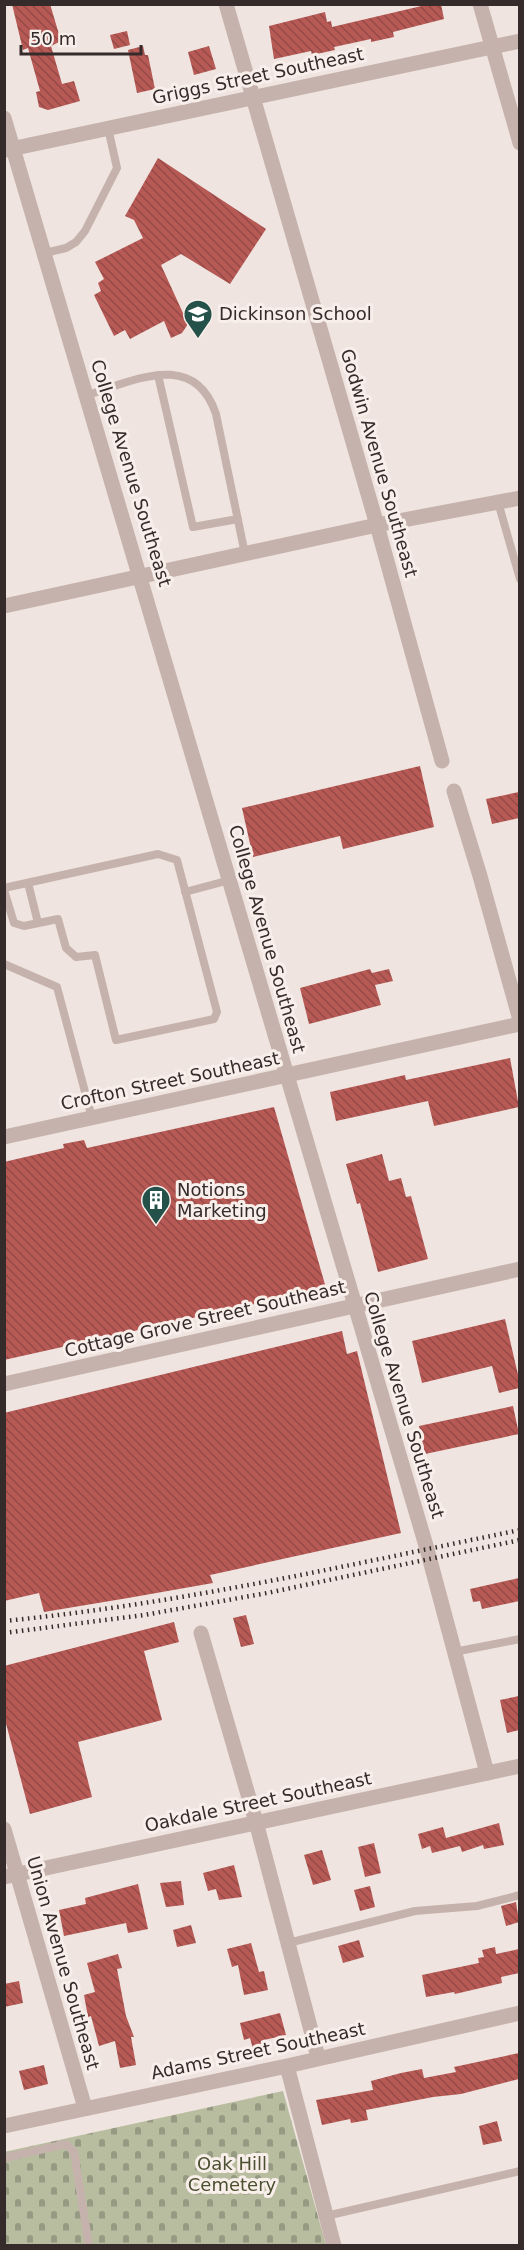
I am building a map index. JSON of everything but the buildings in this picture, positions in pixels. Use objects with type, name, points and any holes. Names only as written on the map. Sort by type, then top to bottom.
[{"type":"street","name":"Godwin Avenue Southeast","points":[[226,4],[377,525],[442,761]]},
{"type":"street","points":[[480,4],[519,143]]},
{"type":"street","name":"Griggs Street Southeast","points":[[9,150],[519,41]]},
{"type":"street","name":"College Avenue Southeast","points":[[4,118],[9,150],[45,253],[142,577],[427,1549],[487,1773]]},
{"type":"street","points":[[4,606],[377,525],[519,498]]},
{"type":"street","points":[[454,791],[519,1022]]},
{"type":"street","name":"Crofton Street Southeast","points":[[4,1137],[519,1022]]},
{"type":"street","name":"Cottage Grove Street Southeast","points":[[4,1384],[519,1269]]},
{"type":"street","points":[[201,1633],[256,1822],[318,2058]]},
{"type":"street","name":"Oakdale Street Southeast","points":[[11,1876],[519,1766]]},
{"type":"street","name":"Union Avenue Southeast","points":[[4,1829],[11,1876],[85,2108]]},
{"type":"street","name":"Adams Street Southeast","points":[[4,2126],[287,2066],[519,2013]]},
{"type":"street","points":[[287,2066],[334,2246]]},
{"type":"lane","points":[[45,253],[66,248],[76,242],[85,231],[117,168],[108,128]]},
{"type":"lane","points":[[158,375],[194,527],[238,519]]},
{"type":"lane","points":[[87,395],[158,375],[182,375],[199,384],[210,397],[216,414],[245,554]]},
{"type":"lane","points":[[498,502],[519,579]]},
{"type":"lane","points":[[158,854],[177,860],[185,892],[217,1012],[214,1019],[116,1040],[95,956],[76,957],[66,948],[58,919],[24,926],[14,923],[4,889],[158,854]]},
{"type":"lane","points":[[185,892],[230,880]]},
{"type":"lane","points":[[28,883],[38,923]]},
{"type":"lane","points":[[4,964],[57,987],[92,1118]]},
{"type":"lane","points":[[454,1652],[519,1638]]},
{"type":"lane","points":[[288,1943],[415,1911],[477,1906],[519,1895]]},
{"type":"lane","points":[[4,2158],[66,2144],[74,2152],[89,2246]]},
{"type":"lane","points":[[326,2216],[519,2171]]},
{"type":"green space","name":"Oak Hill Cemetery","points":[[283,2091],[326,2245],[5,2245],[4,2152]]},
{"type":"railway","points":[[4,1621],[69,1614],[199,1594],[520,1530]]},
{"type":"railway","points":[[4,1633],[144,1615],[267,1593],[520,1540]]},
{"type":"place","name":"Dickinson School","points":[[198,340]]},
{"type":"place","name":"Notions Marketing","points":[[156,1226]]}]
